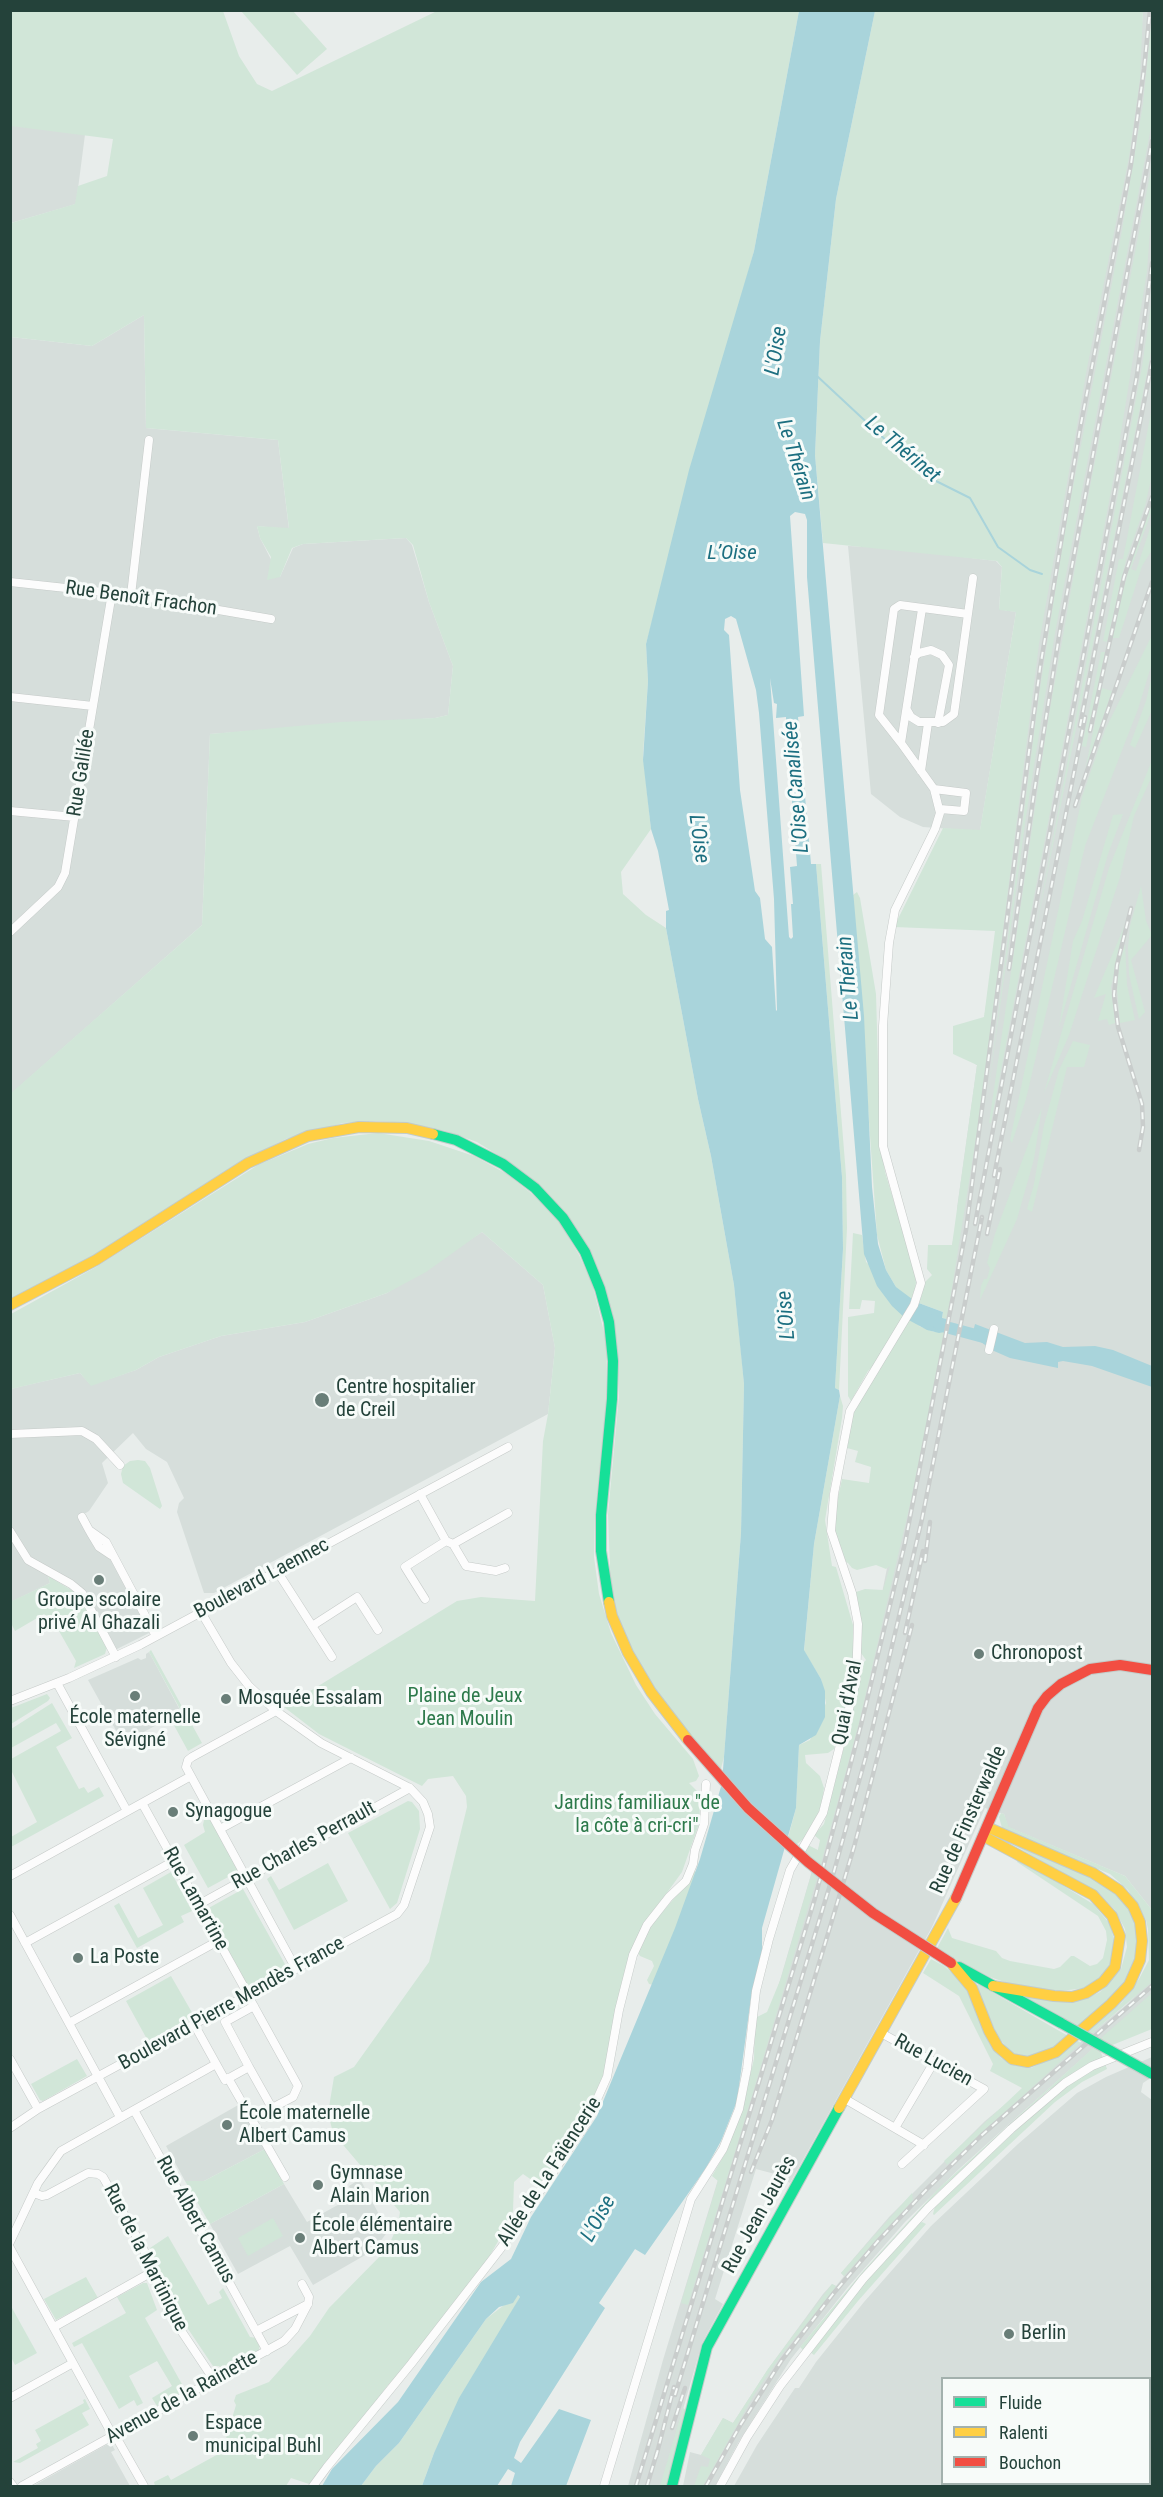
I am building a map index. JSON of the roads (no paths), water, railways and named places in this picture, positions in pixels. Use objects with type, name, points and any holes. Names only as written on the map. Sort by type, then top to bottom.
[{"type":"main road","points":[[10,1305],[96,1260],[248,1163],[279,1147],[308,1136],[360,1127],[407,1128],[456,1140],[503,1164],[535,1188],[568,1225],[588,1260],[603,1297],[610,1329],[613,1360],[612,1399],[600,1515],[604,1583],[615,1624],[631,1660],[651,1692],[688,1740],[748,1808],[801,1856],[873,1913],[951,1963],[1152,2074]]},
{"type":"main road","name":"Rue de Finsterwalde","points":[[913,1975],[956,1898],[1038,1708],[1061,1684],[1078,1673],[1099,1666],[1125,1665],[1152,1670]]},
{"type":"main road","points":[[951,1963],[972,1988],[998,2047],[1014,2060],[1028,2062],[1048,2056],[1060,2048],[1116,2000],[1132,1980],[1140,1960],[1142,1937],[1140,1922],[1133,1906],[1119,1890],[1093,1873],[985,1832]]},
{"type":"main road","points":[[985,1832],[1092,1895],[1112,1916],[1120,1940],[1118,1960],[1111,1974],[1100,1985],[1086,1993],[1076,1996],[1054,1996],[993,1986]]},
{"type":"main road","name":"Rue Jean Jaurès","points":[[672,2487],[708,2347],[913,1975]]},
{"type":"street","points":[[131,595],[149,440]]},
{"type":"street","points":[[906,708],[914,720],[928,723],[950,719],[954,714],[973,578]]},
{"type":"street","name":"Rue Benoît Frachon","points":[[10,582],[131,595],[271,619]]},
{"type":"street","name":"Rue Galilée","points":[[10,932],[62,881],[66,869],[112,593]]},
{"type":"street","points":[[934,789],[966,793],[964,811],[940,809],[934,789],[879,715],[893,611],[900,605],[968,614]]},
{"type":"street","points":[[901,743],[922,609]]},
{"type":"street","points":[[914,657],[925,651],[937,652],[946,659],[949,665],[938,723]]},
{"type":"street","points":[[10,697],[93,706]]},
{"type":"street","points":[[921,771],[928,723]]},
{"type":"street","name":"Quai d'Aval","points":[[604,2487],[691,2199],[720,2154],[739,2109],[747,2074],[756,1996],[766,1951],[790,1870],[823,1813],[856,1677],[859,1645],[856,1613],[830,1528],[850,1411],[916,1301],[920,1287],[920,1277],[883,1146],[883,1026],[889,944],[895,910],[936,829],[940,809]]},
{"type":"street","points":[[10,811],[75,817]]},
{"type":"street","points":[[988,1350],[994,1329]]},
{"type":"street","points":[[10,1434],[74,1430],[86,1432],[101,1444],[120,1465]]},
{"type":"street","name":"Boulevard Laennec","points":[[10,1701],[116,1657],[508,1447]]},
{"type":"street","points":[[420,1494],[462,1562],[468,1567],[496,1571],[505,1568]]},
{"type":"street","points":[[425,1599],[405,1567],[508,1513]]},
{"type":"street","points":[[82,1517],[99,1547],[113,1556],[156,1636]]},
{"type":"street","points":[[10,1531],[28,1560],[71,1584],[82,1593],[116,1657]]},
{"type":"street","points":[[278,1571],[332,1657]]},
{"type":"street","points":[[312,1626],[357,1597],[378,1630]]},
{"type":"street","points":[[201,1612],[231,1663],[249,1686],[276,1711],[309,1735],[410,1788]]},
{"type":"street","points":[[57,1683],[127,1811]]},
{"type":"street","points":[[276,1711],[189,1759],[186,1767],[296,1969]]},
{"type":"street","points":[[220,1829],[351,1758]]},
{"type":"street","points":[[10,1876],[191,1776]]},
{"type":"street","name":"Allée de La Faïencerie","points":[[313,2487],[501,2248],[586,2124],[607,2077],[619,2010],[633,1955],[647,1925],[686,1881],[693,1864],[704,1824],[706,1784]]},
{"type":"street","name":"Rue Charles Perrault","points":[[198,1905],[410,1788]]},
{"type":"street","name":"Boulevard Pierre Mendès France","points":[[10,2128],[38,2109],[194,2024],[251,2000],[296,1969],[397,1914],[403,1908],[430,1822],[425,1805],[410,1788]]},
{"type":"street","name":"Rue Lamartine","points":[[142,1803],[298,2086],[292,2097],[272,2108],[249,2067]]},
{"type":"street","points":[[26,1943],[174,1861]]},
{"type":"street","points":[[10,1915],[120,2117]]},
{"type":"street","points":[[69,2022],[218,1941]]},
{"type":"street","points":[[231,2077],[249,2067],[225,2022],[251,2000]]},
{"type":"street","points":[[194,2024],[225,2080],[228,2078],[285,2177]]},
{"type":"street","name":"Rue Lucien","points":[[881,2033],[984,2089],[924,2145]]},
{"type":"street","points":[[720,2487],[747,2437],[780,2386],[863,2279],[934,2201],[1016,2124],[1065,2082],[1097,2064],[1152,2042]]},
{"type":"street","points":[[11,2061],[38,2109]]},
{"type":"street","points":[[895,2128],[934,2062]]},
{"type":"street","points":[[10,2242],[34,2193],[59,2154],[76,2141],[216,2064]]},
{"type":"street","points":[[845,2099],[924,2145],[902,2164]]},
{"type":"street","name":"Rue Albert Camus","points":[[134,2110],[267,2351]]},
{"type":"street","name":"Rue de la Martinique","points":[[34,2193],[47,2195],[92,2173],[98,2174],[105,2180],[143,2248],[168,2311],[214,2380]]},
{"type":"street","points":[[10,2248],[144,2487]]},
{"type":"street","points":[[54,2327],[152,2272]]},
{"type":"street","points":[[256,2331],[308,2304],[309,2297],[302,2284]]},
{"type":"street","name":"Avenue de la Rainette","points":[[22,2487],[267,2351],[290,2336],[308,2304]]},
{"type":"street","points":[[10,2398],[73,2363]]},
{"type":"street","points":[[10,2482],[13,2487]]},
{"type":"water","points":[[799,11],[875,11],[836,199],[820,341],[815,455],[864,1016],[872,1187],[878,1244],[886,1270],[896,1287],[916,1302],[943,1312],[942,1318],[947,1319],[945,1332],[927,1330],[905,1318],[892,1306],[877,1286],[864,1254],[807,577],[807,520],[805,514],[795,512],[790,516],[804,716],[798,717],[811,864],[816,864],[842,1177],[843,1249],[835,1388],[839,1390],[840,1396],[814,1544],[804,1650],[821,1679],[825,1691],[825,1717],[816,1735],[799,1745],[796,1808],[762,1928],[762,1951],[751,1998],[737,2101],[721,2141],[706,2168],[645,2255],[635,2249],[599,2303],[605,2308],[520,2442],[514,2458],[521,2463],[559,2409],[591,2420],[566,2486],[511,2486],[515,2473],[508,2469],[497,2486],[422,2486],[459,2398],[520,2297],[518,2295],[513,2303],[499,2307],[486,2319],[399,2443],[376,2466],[361,2486],[322,2486],[332,2469],[398,2402],[481,2282],[511,2259],[531,2217],[597,2116],[675,1928],[700,1859],[722,1783],[741,1533],[744,1384],[734,1285],[666,928],[666,911],[669,910],[658,851],[651,829],[643,760],[648,681],[646,644],[689,470],[754,251]],"holes":[[[731,616],[736,619],[756,690],[759,713],[774,899],[776,1011],[772,947],[765,939],[760,898],[755,891],[740,790],[729,635],[724,630],[725,619]],[[770,678],[774,703],[777,704],[776,718],[786,717],[797,866],[790,867],[793,904],[791,904],[793,937],[791,939],[789,937]]]},
{"type":"water","points":[[975,1324],[1025,1343],[1047,1342],[1063,1347],[1095,1346],[1113,1350],[1152,1366],[1152,1387],[1092,1366],[1063,1361],[1058,1362],[1058,1368],[1010,1358],[994,1351],[972,1336]]},
{"type":"waterway","name":"Le Thérinet","points":[[817,376],[905,458],[930,478],[970,498],[998,547],[1030,570],[1042,574]]},
{"type":"waterway","name":"Le Thérain","points":[[933,1320],[946,1327],[987,1338]]},
{"type":"railway","points":[[636,2486],[815,1898],[861,1725],[905,1543],[966,1230],[1040,668],[1080,429],[1131,164],[1150,10]]},
{"type":"railway","points":[[1009,969],[1060,630],[1152,141]]},
{"type":"railway","points":[[975,1224],[1137,375],[1152,263]]},
{"type":"railway","points":[[1080,726],[1152,362]]},
{"type":"railway","points":[[1090,731],[1124,577],[1152,497]]},
{"type":"railway","points":[[1075,806],[1152,582]]},
{"type":"railway","points":[[994,1176],[1085,717]]},
{"type":"railway","points":[[1131,908],[1117,965],[1114,995],[1118,1027],[1142,1104],[1143,1127],[1139,1150]]},
{"type":"railway","points":[[987,1234],[1000,1169]]},
{"type":"railway","points":[[675,2395],[833,1875],[866,1756],[922,1519],[982,1217]]},
{"type":"railway","points":[[925,1561],[930,1522]]},
{"type":"railway","points":[[905,1633],[923,1551]]},
{"type":"railway","points":[[751,2172],[772,2120],[854,1847],[912,1625]]},
{"type":"railway","points":[[706,2486],[741,2424],[782,2360],[878,2241],[982,2135],[1152,1986]]},
{"type":"railway","points":[[656,2457],[674,2387]]},
{"type":"railway","points":[[672,2428],[685,2388]]},
{"type":"railway","points":[[647,2486],[658,2449]]},
{"type":"place","name":"Centre hospitalier de Creil","points":[[322,1400]]},
{"type":"place","name":"Groupe scolaire privé Al Ghazali","points":[[99,1580]]},
{"type":"place","name":"Chronopost","points":[[979,1654]]},
{"type":"place","name":"École maternelle Sévigné","points":[[135,1696]]},
{"type":"place","name":"Mosquée Essalam","points":[[226,1699]]},
{"type":"place","name":"Synagogue","points":[[173,1812]]},
{"type":"place","name":"La Poste","points":[[78,1958]]},
{"type":"place","name":"École maternelle Albert Camus","points":[[227,2125]]},
{"type":"place","name":"Gymnase Alain Marion","points":[[318,2185]]},
{"type":"place","name":"École élémentaire Albert Camus","points":[[300,2238]]},
{"type":"place","name":"Berlin","points":[[1009,2334]]},
{"type":"place","name":"Espace municipal Buhl","points":[[193,2436]]},
{"type":"water label","name":"L'Oise","points":[[777,351]]},
{"type":"water label","name":"L’Oise","points":[[732,554]]},
{"type":"water label","name":"L'Oise Canalisée","points":[[797,787]]},
{"type":"water label","name":"L'Oise","points":[[698,839]]},
{"type":"water label","name":"L'Oise","points":[[787,1315]]},
{"type":"water label","name":"L'Oise","points":[[599,2219]]},
{"type":"park label","name":"Plaine de Jeux Jean Moulin","points":[[465,1708]]},
{"type":"park label","name":"Jardins familiaux \"de la côte à cri-cri\"","points":[[637,1816]]}]
